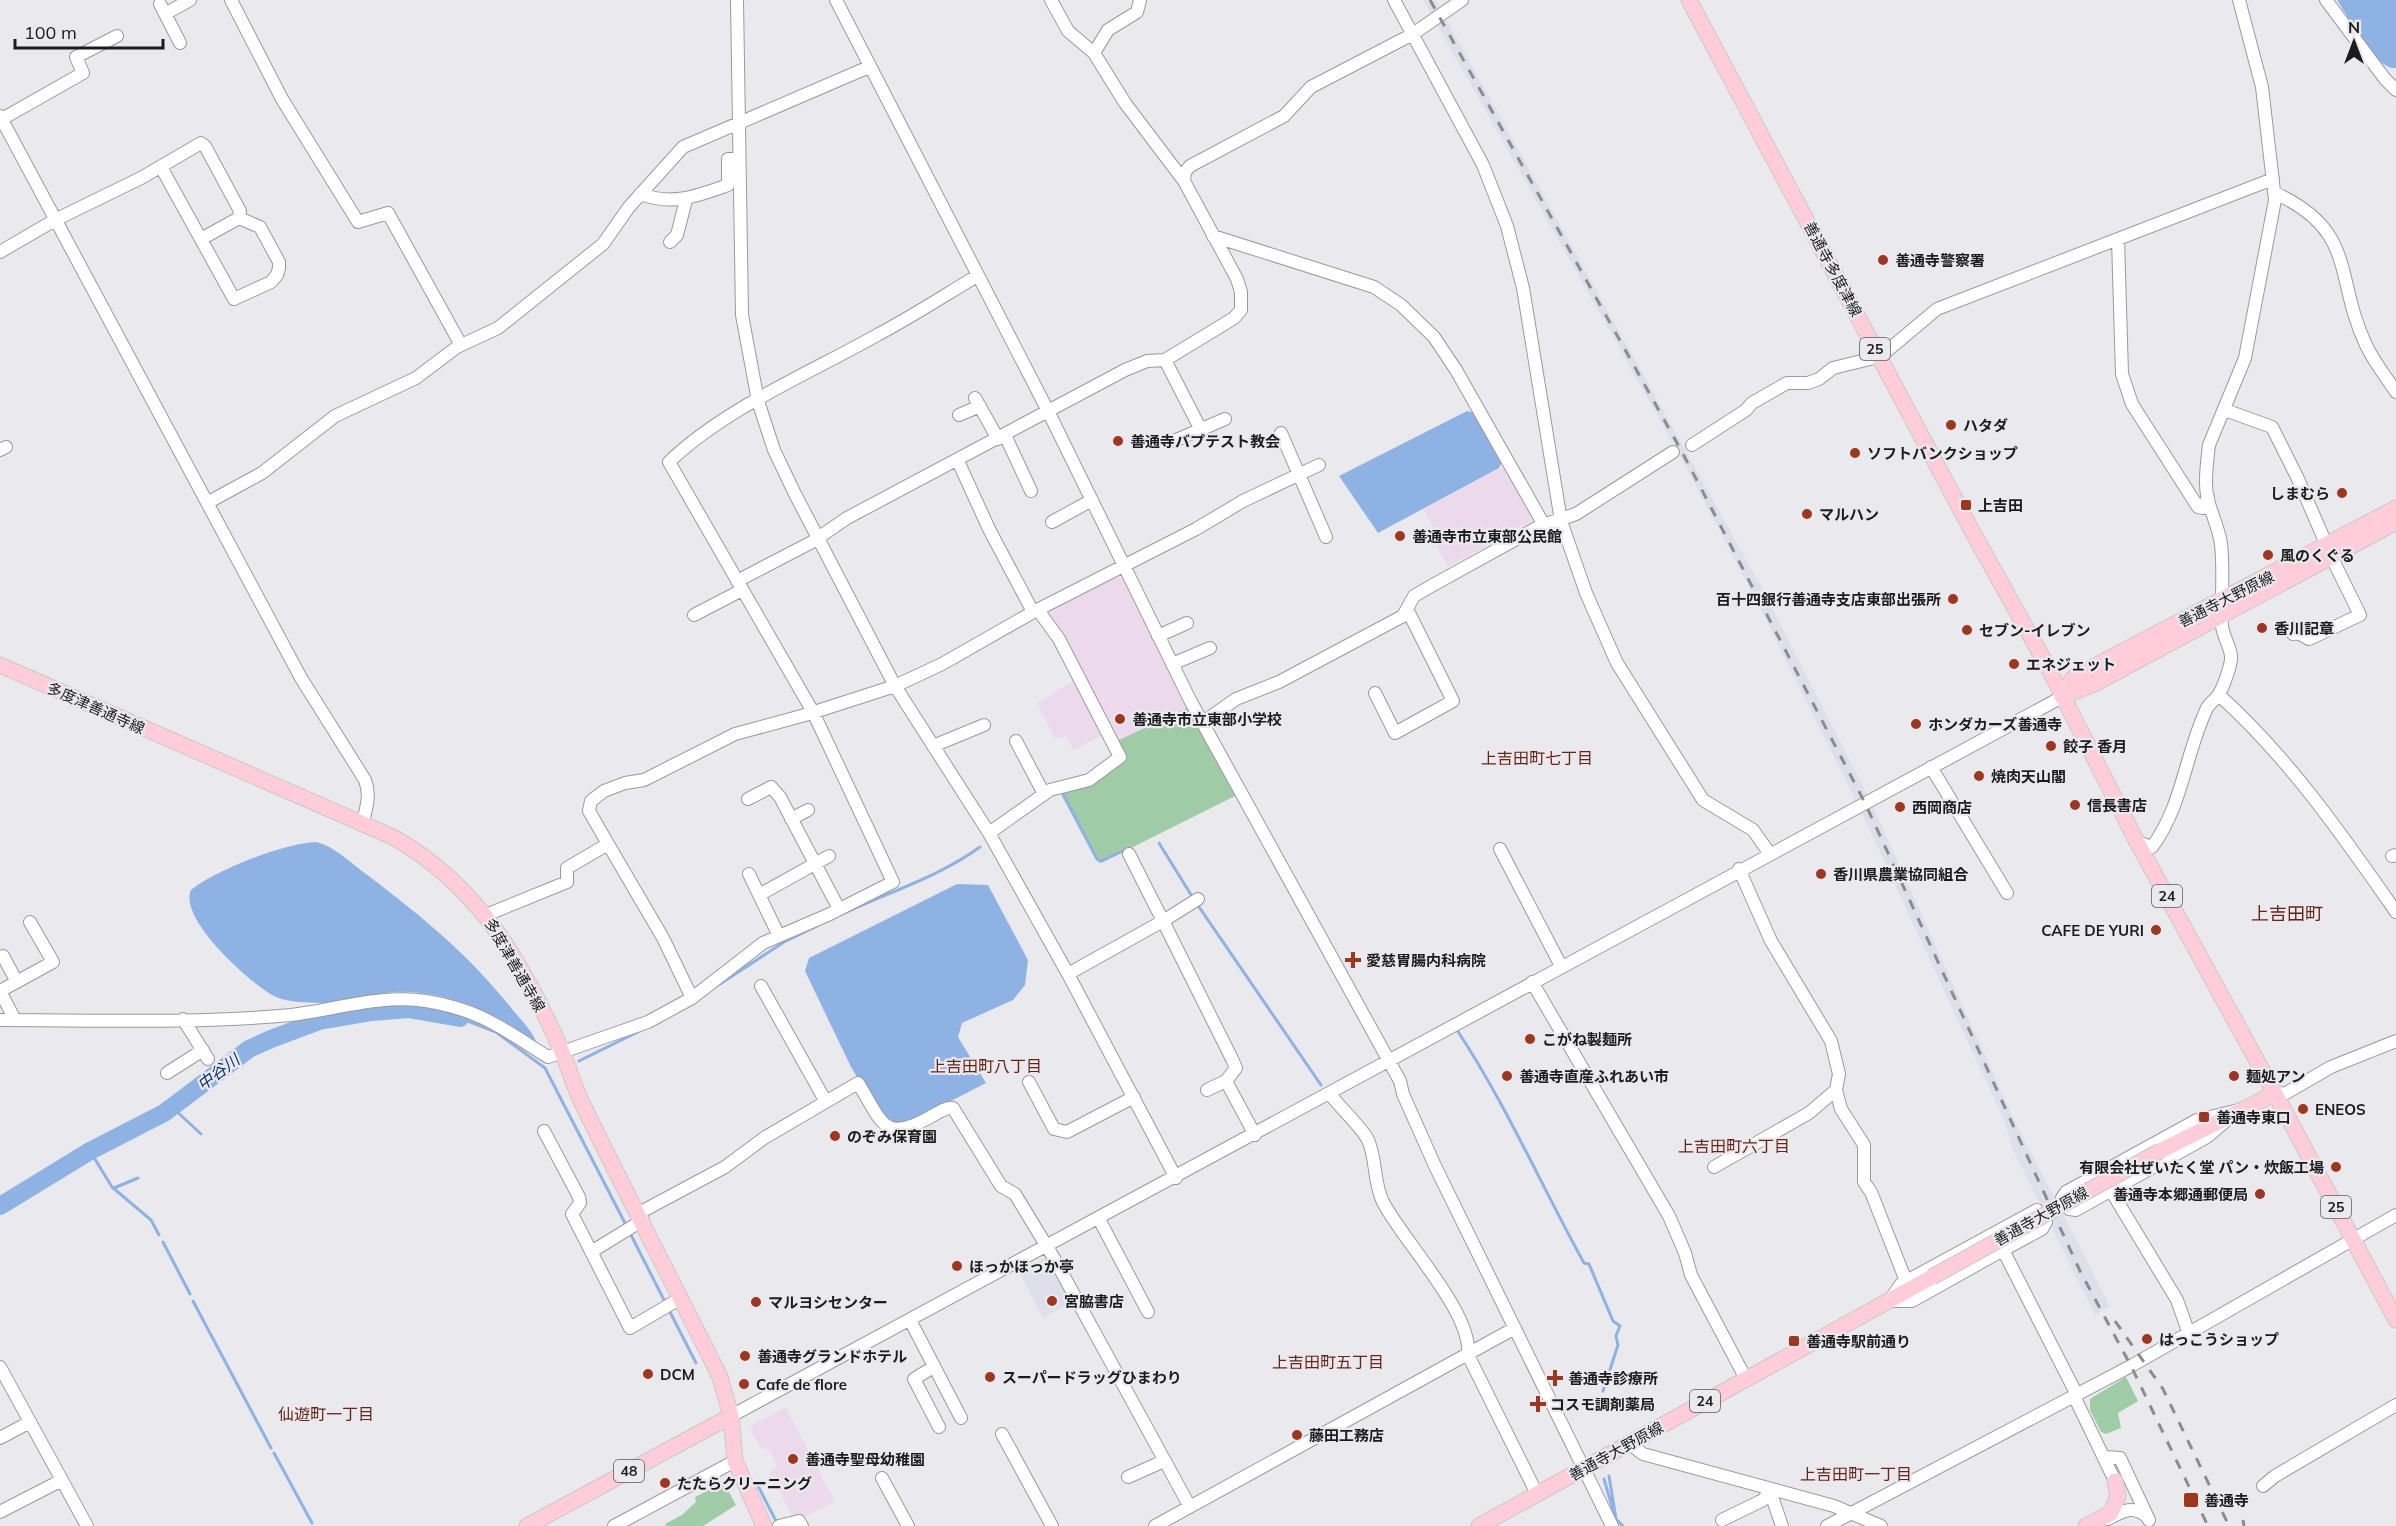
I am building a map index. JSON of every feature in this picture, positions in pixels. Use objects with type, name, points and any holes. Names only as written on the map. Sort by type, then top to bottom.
[{"type":"main road","name":"善通寺多度津線","points":[[1689,0],[2062,697]]},
{"type":"main road","name":"善通寺大野原線","points":[[2062,697],[2094,684],[2223,617],[2330,552],[2396,508]]},
{"type":"main road","name":"善通寺大野原線","points":[[2062,697],[2074,677],[2224,601],[2396,522]]},
{"type":"main road","name":"多度津善通寺線","points":[[0,665],[393,837],[414,849],[464,891],[486,915],[510,951],[562,1053],[671,1303],[720,1377],[731,1416],[735,1461],[764,1526]]},
{"type":"main road","name":"24","points":[[2062,697],[2137,842],[2274,1094]]},
{"type":"main road","name":"善通寺大野原線","points":[[1479,1526],[2160,1151],[2274,1094]]},
{"type":"main road","name":"25","points":[[2274,1094],[2396,1320]]},
{"type":"main road","name":"48","points":[[527,1526],[731,1416]]},
{"type":"main road","points":[[2091,1524],[2111,1513],[2118,1496],[2115,1480]]},
{"type":"street","points":[[180,43],[162,9],[190,0]]},
{"type":"street","points":[[231,0],[282,99],[358,222],[388,213],[461,345]]},
{"type":"street","points":[[737,0],[742,315],[758,401],[774,450],[817,538],[895,686],[989,833],[1068,974],[1176,1178]]},
{"type":"street","points":[[836,0],[1048,411],[1172,664],[1389,1062],[1435,1166],[1611,1526]]},
{"type":"street","points":[[694,615],[848,518],[1125,370],[1147,361],[1165,360],[1234,318],[1241,310],[1241,292],[1237,279],[1184,181],[1125,103],[1094,52],[1068,31],[1051,0]]},
{"type":"street","points":[[1094,52],[1108,30],[1137,12],[1140,0]]},
{"type":"street","points":[[1394,0],[1483,165],[1508,226],[1523,288],[1561,521],[1586,593],[1617,663],[1703,800],[1753,830],[1770,854]]},
{"type":"street","points":[[1184,181],[1185,172],[1190,166],[1284,116],[1311,87],[1413,34],[1462,0]]},
{"type":"street","points":[[2137,842],[2152,847],[2161,835],[2179,798],[2208,704],[2219,695],[2224,678],[2230,670],[2232,658],[2222,628],[2224,601],[2221,543],[2208,497],[2209,445],[2226,411],[2245,358],[2275,193],[2262,87],[2239,0]]},
{"type":"street","points":[[2326,0],[2385,79],[2396,90]]},
{"type":"street","points":[[117,36],[76,57],[83,73],[1,117],[301,678],[365,780],[368,801],[362,825]]},
{"type":"street","points":[[207,503],[262,473],[335,416],[416,378],[461,345],[498,328],[603,244],[640,194],[683,147],[869,67]]},
{"type":"street","points":[[0,252],[55,220],[161,167],[201,143],[205,146],[240,211],[239,218]]},
{"type":"street","points":[[640,194],[669,200],[686,200],[728,185],[728,159],[739,159]]},
{"type":"street","points":[[161,167],[234,299],[261,289],[277,275],[279,262],[260,227],[239,218]]},
{"type":"street","points":[[1692,445],[1746,410],[1752,403],[1787,383],[1808,383],[1820,379],[1833,368],[1887,351],[1937,309],[2273,179]]},
{"type":"street","points":[[2275,193],[2297,203],[2318,219],[2329,234],[2340,257],[2366,345],[2396,392]]},
{"type":"street","points":[[670,242],[677,235],[686,200]]},
{"type":"street","points":[[201,239],[239,218]]},
{"type":"street","points":[[1214,236],[1374,287],[1401,306],[1434,337],[1456,370],[1544,525]]},
{"type":"street","points":[[2118,239],[2120,359],[2132,404],[2198,507],[2203,508],[2208,497]]},
{"type":"street","points":[[0,1020],[183,1019],[290,1015],[381,1002],[424,1001],[472,1012],[497,1023],[548,1057],[648,1022],[692,998],[763,943],[893,882],[813,712],[669,462],[686,446],[758,401],[880,334],[977,276]]},
{"type":"street","points":[[1165,360],[1201,430]]},
{"type":"street","points":[[959,415],[977,402],[1001,437],[1031,491]]},
{"type":"street","points":[[2226,411],[2272,428],[2298,479],[2360,615],[2309,639],[2298,633],[2293,634]]},
{"type":"street","points":[[1174,441],[1225,419]]},
{"type":"street","points":[[1281,433],[1326,537]]},
{"type":"street","points":[[1203,723],[1236,699],[1290,676],[1403,616],[1414,596],[1544,525],[1561,521],[1622,487],[1673,452]]},
{"type":"street","points":[[958,460],[989,529],[1036,611],[1059,639],[1120,757],[1089,780],[1044,794],[989,833]]},
{"type":"street","points":[[692,998],[663,939],[589,811],[591,801],[603,791],[625,783],[644,780],[735,734],[895,686],[984,642],[1036,611],[1124,567],[1243,501],[1319,465]]},
{"type":"street","points":[[1052,522],[1092,500]]},
{"type":"street","points":[[1375,693],[1395,733],[1453,701],[1407,609]]},
{"type":"street","points":[[1158,636],[1187,623]]},
{"type":"street","points":[[1172,664],[1210,648]]},
{"type":"street","points":[[2219,695],[2241,715],[2312,795],[2396,912]]},
{"type":"street","points":[[731,1416],[1176,1178],[1561,966],[2062,697]]},
{"type":"street","points":[[933,746],[984,725]]},
{"type":"street","points":[[1016,741],[1044,794]]},
{"type":"street","points":[[1931,767],[2007,893]]},
{"type":"street","points":[[748,799],[771,788],[780,798],[839,909]]},
{"type":"street","points":[[791,819],[808,810]]},
{"type":"street","points":[[486,915],[567,882],[567,868],[608,844]]},
{"type":"street","points":[[1500,849],[1561,966]]},
{"type":"street","points":[[1129,854],[1236,1068],[1227,1082],[1208,1090]]},
{"type":"street","points":[[759,895],[829,856]]},
{"type":"street","points":[[1739,870],[1771,941],[1831,1041],[1839,1074],[1836,1090],[1841,1109],[1864,1144],[1864,1182],[1871,1192],[1906,1281]]},
{"type":"street","points":[[749,874],[779,936]]},
{"type":"street","points":[[1068,974],[1196,900]]},
{"type":"street","points":[[15,1020],[0,990],[53,962],[30,922]]},
{"type":"street","points":[[3,956],[17,982]]},
{"type":"street","points":[[1532,982],[1669,1216],[1685,1253],[1691,1275],[1746,1378]]},
{"type":"street","points":[[761,986],[826,1102]]},
{"type":"street","points":[[167,1073],[205,1054],[183,1019]]},
{"type":"street","points":[[2274,1094],[2286,1093],[2331,1067],[2396,1041]]},
{"type":"street","points":[[1029,1082],[1054,1129],[1067,1131],[1134,1097]]},
{"type":"street","points":[[1227,1082],[1255,1135]]},
{"type":"street","points":[[591,1252],[634,1222],[725,1167],[764,1138],[858,1083],[884,1123],[894,1130],[911,1128],[945,1109],[953,1108],[1001,1186],[1015,1194],[1190,1507]]},
{"type":"street","points":[[1714,1167],[1809,1113],[1836,1090]]},
{"type":"street","points":[[1330,1094],[1367,1137],[1375,1158],[1382,1200],[1401,1233],[1451,1302],[1469,1345],[1468,1355],[1537,1494]]},
{"type":"street","points":[[2238,1110],[2207,1137],[2076,1210],[2069,1209],[2062,1198],[2066,1192],[2197,1120],[2238,1110]]},
{"type":"street","points":[[544,1131],[579,1197],[580,1203],[572,1214],[630,1329],[671,1303]]},
{"type":"street","points":[[2110,1189],[2177,1300],[2189,1334]]},
{"type":"street","points":[[2037,1210],[2046,1222],[2042,1229],[1912,1301],[1890,1301],[1901,1284],[2037,1210]]},
{"type":"street","points":[[1827,1526],[2189,1334],[2396,1215]]},
{"type":"street","points":[[1099,1219],[1148,1312]]},
{"type":"street","points":[[2003,1250],[2076,1395],[2115,1480]]},
{"type":"street","points":[[906,1322],[929,1375],[914,1380],[939,1427]]},
{"type":"street","points":[[906,1322],[961,1418]]},
{"type":"street","points":[[1155,1526],[1515,1328]]},
{"type":"street","points":[[1,1372],[87,1526]]},
{"type":"street","points":[[2263,1486],[2275,1476],[2396,1406]]},
{"type":"street","points":[[0,1438],[30,1422]]},
{"type":"street","points":[[1002,1434],[1052,1526]]},
{"type":"street","points":[[1630,1444],[1643,1454],[1854,1513],[1881,1526]]},
{"type":"street","points":[[2104,1457],[2120,1458],[2151,1523]]},
{"type":"street","points":[[614,1526],[735,1461]]},
{"type":"street","points":[[1128,1477],[1164,1461]]},
{"type":"street","points":[[882,1478],[908,1526]]},
{"type":"street","points":[[0,1512],[62,1480]]},
{"type":"street","points":[[1722,1520],[1762,1500],[1770,1491]]},
{"type":"street","points":[[1770,1491],[1782,1526]]},
{"type":"street","points":[[2091,1524],[2103,1521],[2121,1511],[2134,1510],[2151,1523]]},
{"type":"street","points":[[780,1526],[799,1521],[802,1526]]},
{"type":"shaded area","points":[[1423,0],[1435,0],[1442,12],[1763,590],[1870,800],[2013,1117],[2110,1306],[2095,1315],[2013,1150],[2005,1122],[1859,807],[1753,594],[1678,452]]},
{"type":"shaded area","points":[[1506,465],[1535,515],[1531,521],[1448,567],[1429,532],[1434,529],[1423,510]]},
{"type":"shaded area","name":"善通寺市立東部小学校","points":[[1114,578],[1125,578],[1235,796],[1101,863],[1097,861],[1062,796],[1124,758],[1109,732],[1074,750],[1066,736],[1055,740],[1037,703],[1080,677],[1045,611]]},
{"type":"shaded area","points":[[1044,1258],[1050,1260],[1073,1301],[1043,1318],[1019,1272]]},
{"type":"shaded area","name":"善通寺聖母幼稚園","points":[[786,1407],[835,1502],[795,1521],[769,1472],[777,1467],[770,1451],[760,1447],[751,1430],[753,1424]]},
{"type":"green space","points":[[1189,707],[1235,796],[1101,863],[1097,861],[1062,796],[1062,791],[1124,758],[1115,742]]},
{"type":"green space","points":[[2126,1377],[2138,1401],[2118,1413],[2121,1428],[2106,1434],[2101,1432],[2090,1410],[2090,1399]]},
{"type":"green space","points":[[724,1483],[736,1505],[703,1526],[667,1526],[665,1524],[682,1515],[696,1502],[695,1497]]},
{"type":"water","points":[[2337,0],[2396,0],[2396,68],[2388,67],[2371,52]]},
{"type":"water","points":[[1467,411],[1475,413],[1502,461],[1499,468],[1378,533],[1339,476]]},
{"type":"water","points":[[316,842],[344,857],[445,938],[479,971],[527,1026],[538,1047],[505,1022],[480,1009],[452,1000],[423,993],[395,992],[323,1006],[322,1003],[290,1001],[278,998],[261,988],[233,964],[205,933],[195,917],[190,902],[191,890],[216,874],[269,852]]},
{"type":"water","points":[[957,884],[988,885],[1028,960],[1025,985],[1013,1000],[962,1023],[958,1037],[986,1083],[904,1125],[884,1122],[851,1067],[805,971],[809,958]]},
{"type":"waterway","points":[[1062,792],[1097,859],[1101,861],[1123,851]]},
{"type":"waterway","points":[[1159,843],[1193,898]]},
{"type":"waterway","points":[[847,912],[932,875],[980,847]]},
{"type":"waterway","points":[[1197,904],[1321,1085]]},
{"type":"waterway","points":[[720,984],[784,942],[817,926]]},
{"type":"waterway","name":"中谷川","points":[[0,1206],[90,1151],[164,1113],[249,1049],[271,1039],[319,1021],[372,1012],[408,1009],[460,1018]]},
{"type":"waterway","points":[[579,1061],[674,1014]]},
{"type":"waterway","points":[[460,1018],[496,1032],[545,1068],[627,1227]]},
{"type":"waterway","points":[[1455,1027],[1506,1114],[1584,1263],[1589,1264],[1613,1321],[1620,1326],[1616,1336],[1618,1345],[1603,1391]]},
{"type":"waterway","points":[[172,1107],[201,1134]]},
{"type":"waterway","points":[[90,1151],[112,1187],[151,1220],[159,1235]]},
{"type":"waterway","points":[[114,1188],[138,1178]]},
{"type":"waterway","points":[[630,1233],[665,1302]]},
{"type":"waterway","points":[[163,1242],[190,1294]]},
{"type":"waterway","points":[[193,1301],[271,1448]]},
{"type":"waterway","points":[[668,1308],[696,1363]]},
{"type":"waterway","points":[[274,1453],[312,1523]]},
{"type":"waterway","points":[[1609,1476],[1616,1519],[1623,1526]]},
{"type":"waterway","points":[[1604,1479],[1615,1517]]},
{"type":"waterway","points":[[756,1482],[776,1521]]},
{"type":"railway","points":[[1430,0],[1681,450],[1865,803],[2080,1271],[2131,1366],[2208,1526]]},
{"type":"railway","points":[[2115,1321],[2163,1389],[2229,1526]]},
{"type":"railway","points":[[2243,1520],[2244,1526]]},
{"type":"place","name":"善通寺警察署","points":[[1883,260]]},
{"type":"place","name":"ハタダ","points":[[1951,425]]},
{"type":"place","name":"善通寺バプテスト教会","points":[[1118,441]]},
{"type":"place","name":"ソフトバンクショップ","points":[[1855,453]]},
{"type":"place","name":"しまむら","points":[[2342,493]]},
{"type":"place","name":"上吉田","points":[[1966,505]]},
{"type":"place","name":"マルハン","points":[[1807,514]]},
{"type":"place","name":"善通寺市立東部公民館","points":[[1400,536]]},
{"type":"place","name":"風のくぐる","points":[[2268,555]]},
{"type":"place","name":"百十四銀行善通寺支店東部出張所","points":[[1953,599]]},
{"type":"place","name":"香川記章","points":[[2262,628]]},
{"type":"place","name":"セブン-イレブン","points":[[1967,630]]},
{"type":"place","name":"エネジェット","points":[[2014,664]]},
{"type":"place","name":"善通寺市立東部小学校","points":[[1120,719]]},
{"type":"place","name":"ホンダカーズ善通寺","points":[[1916,724]]},
{"type":"place","name":"餃子 香月","points":[[2051,746]]},
{"type":"place","name":"焼肉天山閣","points":[[1979,776]]},
{"type":"place","name":"信長書店","points":[[2075,805]]},
{"type":"place","name":"西岡商店","points":[[1900,807]]},
{"type":"place","name":"香川県農業協同組合","points":[[1821,874]]},
{"type":"place","name":"CAFE DE YURI","points":[[2156,930]]},
{"type":"place","name":"愛慈胃腸内科病院","points":[[1353,960]]},
{"type":"place","name":"こがね製麺所","points":[[1530,1039]]},
{"type":"place","name":"善通寺直産ふれあい市","points":[[1507,1076]]},
{"type":"place","name":"麺処アン","points":[[2234,1076]]},
{"type":"place","name":"ENEOS","points":[[2303,1109]]},
{"type":"place","name":"善通寺東口","points":[[2204,1117]]},
{"type":"place","name":"のぞみ保育園","points":[[835,1136]]},
{"type":"place","name":"有限会社ぜいたく堂 パン・炊飯工場","points":[[2336,1167]]},
{"type":"place","name":"善通寺本郷通郵便局","points":[[2260,1194]]},
{"type":"place","name":"ほっかほっか亭","points":[[957,1266]]},
{"type":"place","name":"宮脇書店","points":[[1052,1301]]},
{"type":"place","name":"マルヨシセンター","points":[[756,1302]]},
{"type":"place","name":"はっこうショップ","points":[[2147,1339]]},
{"type":"place","name":"善通寺駅前通り","points":[[1794,1341]]},
{"type":"place","name":"善通寺グランドホテル","points":[[745,1356]]},
{"type":"place","name":"DCM","points":[[648,1374]]},
{"type":"place","name":"スーパードラッグひまわり","points":[[990,1377]]},
{"type":"place","name":"善通寺診療所","points":[[1555,1378]]},
{"type":"place","name":"Cafe de flore","points":[[744,1384]]},
{"type":"place","name":"コスモ調剤薬局","points":[[1538,1404]]},
{"type":"place","name":"藤田工務店","points":[[1297,1435]]},
{"type":"place","name":"善通寺聖母幼稚園","points":[[793,1459]]},
{"type":"place","name":"たたらクリーニング","points":[[665,1483]]},
{"type":"place","name":"善通寺","points":[[2191,1500]]},
{"type":"district","name":"上吉田町七丁目","points":[[1537,758]]},
{"type":"district","name":"上吉田町","points":[[2287,913]]},
{"type":"district","name":"上吉田町八丁目","points":[[986,1066]]},
{"type":"district","name":"上吉田町六丁目","points":[[1734,1146]]},
{"type":"district","name":"上吉田町五丁目","points":[[1328,1362]]},
{"type":"district","name":"仙遊町一丁目","points":[[326,1414]]},
{"type":"district","name":"上吉田町一丁目","points":[[1856,1474]]}]
